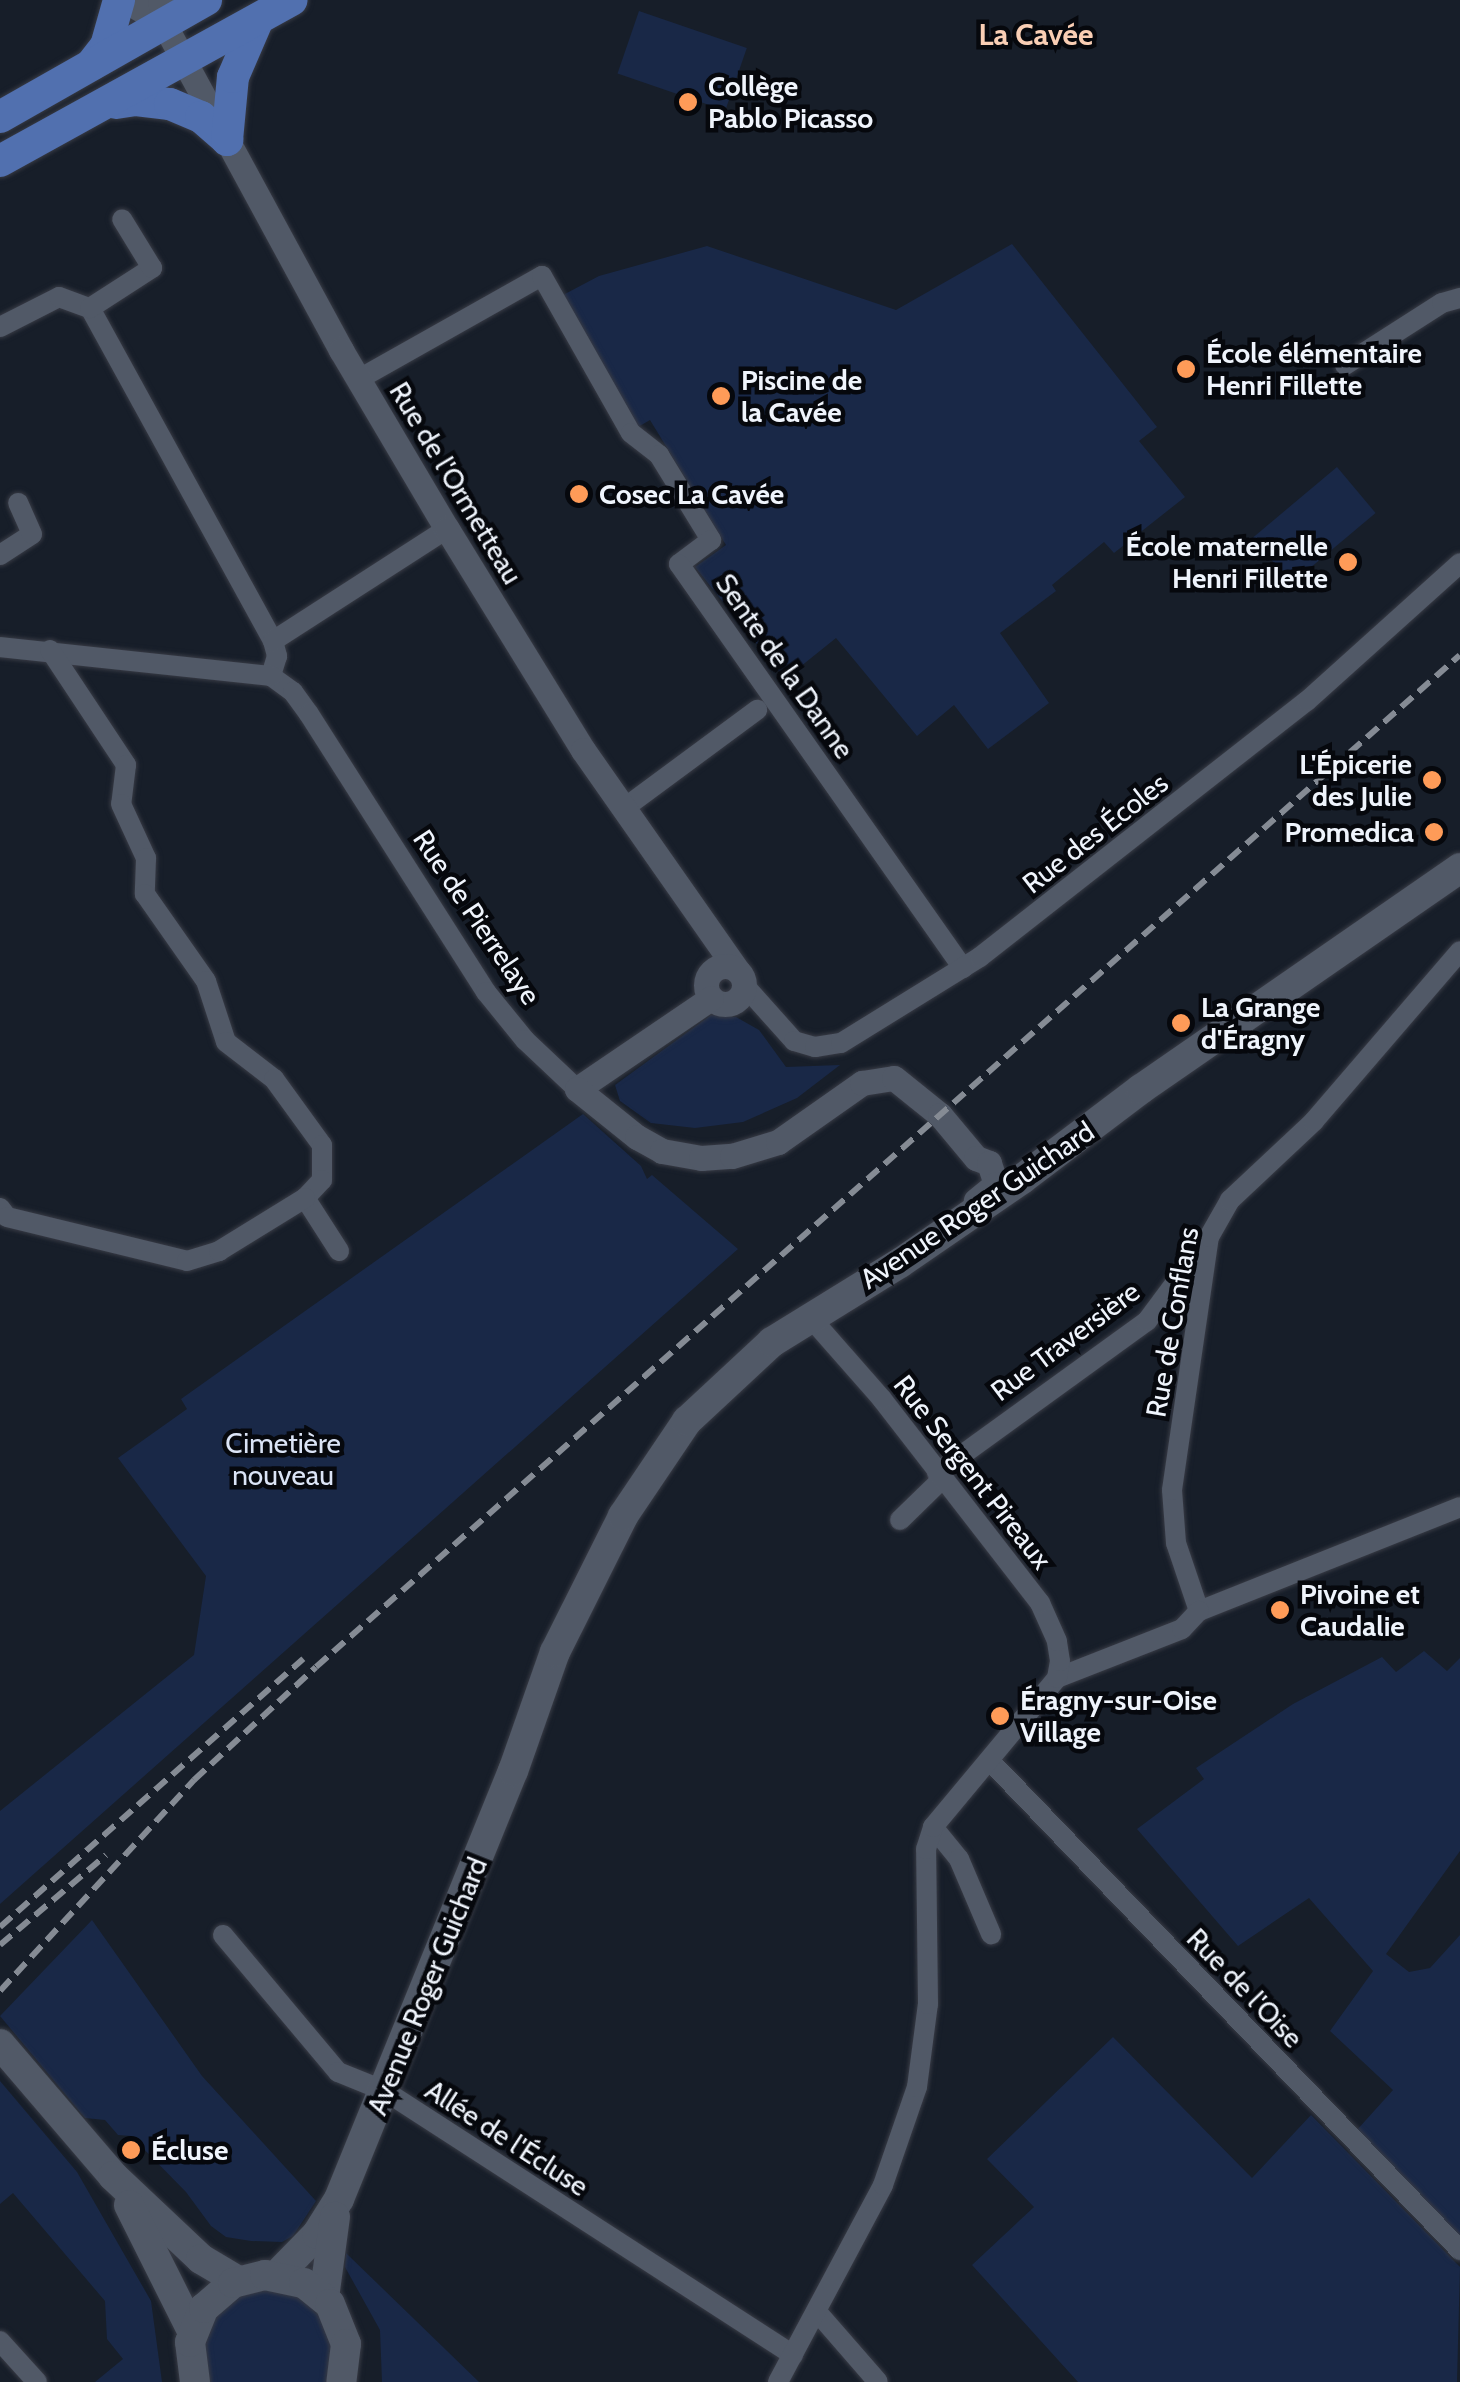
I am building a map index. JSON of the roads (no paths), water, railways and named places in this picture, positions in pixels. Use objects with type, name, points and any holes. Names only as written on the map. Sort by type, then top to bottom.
[{"type":"main road","points":[[88,68],[106,46],[120,0]]},
{"type":"main road","points":[[0,117],[88,68],[162,12],[206,0]]},
{"type":"main road","points":[[0,161],[186,60],[198,34],[245,10],[292,0]]},
{"type":"main road","points":[[226,140],[245,10]]},
{"type":"main road","points":[[102,106],[162,12]]},
{"type":"main road","points":[[102,106],[136,100],[170,104],[201,118],[226,140]]},
{"type":"main road","name":"Avenue Roger Guichard","points":[[277,2275],[317,2234],[339,2199],[514,1772],[555,1652],[630,1503],[687,1420],[748,1361],[990,1178],[1140,1089],[1460,868]]},
{"type":"main road","name":"Avenue Roger Guichard","points":[[810,1316],[907,1258],[990,1178]]},
{"type":"main road","points":[[0,2044],[112,2176],[201,2259],[238,2280]]},
{"type":"main road","points":[[112,2176],[192,2332]]},
{"type":"main road","name":"Avenue Roger Guichard","points":[[324,2298],[326,2259],[339,2199]]},
{"type":"main road","points":[[195,2382],[190,2357],[192,2332],[209,2302],[238,2280],[277,2275],[304,2283],[324,2298],[345,2336],[343,2381]]},
{"type":"street","name":"Rue de l'Ormetteau","points":[[134,0],[138,8],[162,12],[226,140],[446,529],[623,809],[740,978]]},
{"type":"street","points":[[90,308],[152,268],[122,220]]},
{"type":"street","name":"Sente de la Danne","points":[[359,379],[542,276],[632,433],[659,455],[711,540],[679,564],[963,968]]},
{"type":"street","points":[[0,327],[59,297],[90,308],[278,656],[271,676],[50,650],[0,648]]},
{"type":"street","points":[[1345,365],[1442,304],[1460,298]]},
{"type":"street","points":[[0,556],[32,534],[18,503]]},
{"type":"street","points":[[273,641],[446,529]]},
{"type":"street","name":"Rue des Écoles","points":[[740,978],[794,1042],[815,1047],[841,1043],[963,968],[1307,701],[1460,563]]},
{"type":"street","points":[[0,1208],[7,1217],[187,1260],[219,1251],[306,1198],[322,1180],[322,1145],[274,1079],[226,1042],[206,981],[145,894],[146,858],[121,804],[126,765],[50,650]]},
{"type":"street","name":"Rue de Pierrelaye","points":[[271,676],[293,692],[308,714],[486,992],[525,1040],[637,1137],[662,1151],[701,1158],[732,1156],[778,1142],[862,1082],[894,1078],[940,1115],[990,1178]]},
{"type":"street","name":"Sente de la Danne","points":[[623,809],[757,710]]},
{"type":"street","name":"Rue de l'Ormetteau","points":[[700,922],[710,987]]},
{"type":"street","name":"Rue de Conflans","points":[[1199,1611],[1176,1543],[1172,1490],[1209,1237],[1230,1200],[1314,1121],[1460,951]]},
{"type":"street","points":[[577,1089],[710,987],[725,966],[740,978]]},
{"type":"street","points":[[306,1198],[339,1251]]},
{"type":"street","name":"Rue Traversière","points":[[900,1520],[939,1476],[1148,1320],[1209,1237]]},
{"type":"street","name":"Rue Sergent Pireaux","points":[[810,1316],[882,1399],[1040,1603],[1057,1641],[1057,1678]]},
{"type":"street","points":[[778,2382],[818,2313],[882,2185],[917,2087],[928,2004],[926,1849],[933,1827],[952,1800],[991,1762],[1057,1678],[1182,1629],[1199,1611],[1460,1507]]},
{"type":"street","name":"Rue de l'Oise","points":[[991,1762],[1460,2250]]},
{"type":"street","points":[[933,1827],[959,1859],[991,1934]]},
{"type":"street","name":"Allée de l'Écluse","points":[[223,1935],[338,2072],[385,2091],[793,2354]]},
{"type":"street","points":[[818,2313],[878,2382]]},
{"type":"street","points":[[0,2341],[38,2382]]},
{"type":"railway","points":[[0,1991],[194,1780],[316,1667],[1460,655]]},
{"type":"railway","points":[[0,1927],[303,1659]]},
{"type":"railway","points":[[0,1945],[106,1855]]},
{"type":"place","name":"Collège Pablo Picasso","points":[[688,102]]},
{"type":"place","name":"École élémentaire Henri Fillette","points":[[1186,369]]},
{"type":"place","name":"Piscine de la Cavée","points":[[721,396]]},
{"type":"place","name":"Cosec La Cavée","points":[[579,494]]},
{"type":"place","name":"École maternelle Henri Fillette","points":[[1348,562]]},
{"type":"place","name":"L'Épicerie des Julie","points":[[1432,780]]},
{"type":"place","name":"Promedica","points":[[1434,832]]},
{"type":"place","name":"La Grange d'Éragny","points":[[1181,1023]]},
{"type":"place","name":"Pivoine et Caudalie","points":[[1280,1610]]},
{"type":"place","name":"Éragny-sur-Oise Village","points":[[1000,1716]]},
{"type":"place","name":"Écluse","points":[[131,2150]]},
{"type":"district","name":"La Cavée","points":[[1036,35]]},
{"type":"park label","name":"Cimetière nouveau","points":[[283,1459]]}]
